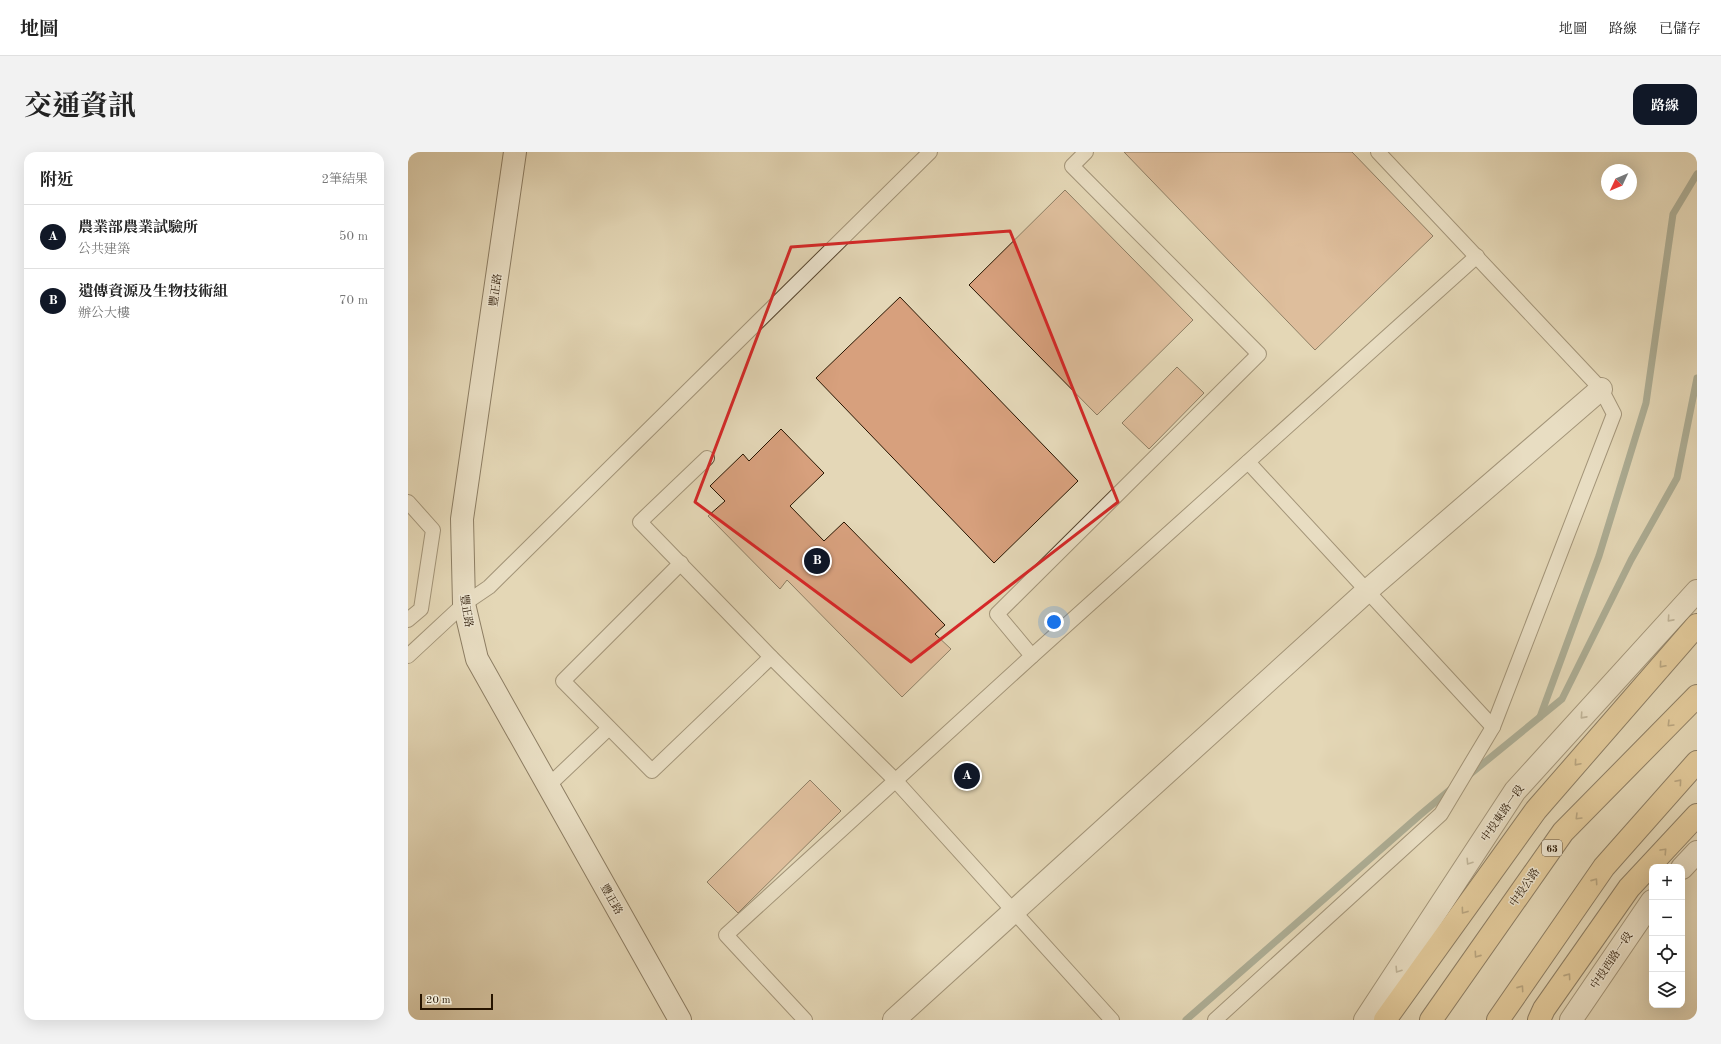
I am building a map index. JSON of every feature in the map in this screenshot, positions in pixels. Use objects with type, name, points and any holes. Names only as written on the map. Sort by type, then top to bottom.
[{"type":"main road","points":[[1385,1020],[1536,810],[1697,625]]},
{"type":"main road","name":"中投公路","points":[[1431,1020],[1563,832],[1697,696]]},
{"type":"main road","points":[[1498,1020],[1604,867],[1697,762]]},
{"type":"main road","points":[[1539,1020],[1544,1009],[1629,888],[1697,815]]},
{"type":"street","name":"豐正路","points":[[515,152],[462,519],[464,604],[477,660],[680,1020]]},
{"type":"street","points":[[894,1020],[1368,590],[1601,389]]},
{"type":"street","name":"中投東路一段","points":[[1365,1020],[1514,791],[1697,591]]},
{"type":"street","points":[[1685,865],[1697,852]]},
{"type":"street","name":"中投西路一段","points":[[1571,1020],[1649,904]]},
{"type":"lane","points":[[408,656],[464,604],[489,587],[930,152]]},
{"type":"lane","points":[[1032,656],[997,614],[1259,354],[1072,166],[1086,152]]},
{"type":"lane","points":[[1215,1020],[1440,814],[1493,727],[1614,414],[1601,389],[1378,152]]},
{"type":"lane","points":[[805,1020],[726,935],[1032,656],[1477,256]]},
{"type":"lane","points":[[706,458],[640,522],[771,656],[896,780],[1112,1020]]},
{"type":"lane","points":[[1248,462],[1368,590],[1493,727]]},
{"type":"lane","points":[[408,502],[433,530],[421,609],[408,620]]},
{"type":"lane","points":[[681,563],[563,681],[652,771],[771,656]]},
{"type":"lane","points":[[548,786],[609,728]]},
{"type":"highlighted area","points":[[1010,231],[1118,502],[911,662],[695,502],[791,247]]},
{"type":"building","points":[[1124,152],[1352,152],[1433,236],[1315,350]]},
{"type":"building","points":[[1065,190],[1193,320],[1097,415],[969,285]]},
{"type":"building","points":[[900,297],[1078,481],[994,563],[816,378]]},
{"type":"building","points":[[1177,367],[1204,393],[1149,449],[1122,423]]},
{"type":"building","points":[[781,429],[824,473],[790,506],[824,541],[844,522],[945,625],[935,634],[951,649],[902,697],[787,580],[780,589],[708,516],[725,501],[710,486],[743,454],[749,461]]},
{"type":"building","points":[[810,780],[841,811],[738,913],[707,882]]},
{"type":"waterway","points":[[1540,717],[1599,556],[1646,403],[1673,214],[1697,174]]},
{"type":"waterway","points":[[1469,775],[1562,699],[1631,560],[1677,478],[1697,378]]},
{"type":"waterway","points":[[1186,1020],[1451,789]]},
{"type":"place","name":"遺傳資源及生物技術組","points":[[817,561]]},
{"type":"place","name":"農業部農業試驗所","points":[[967,776]]}]
